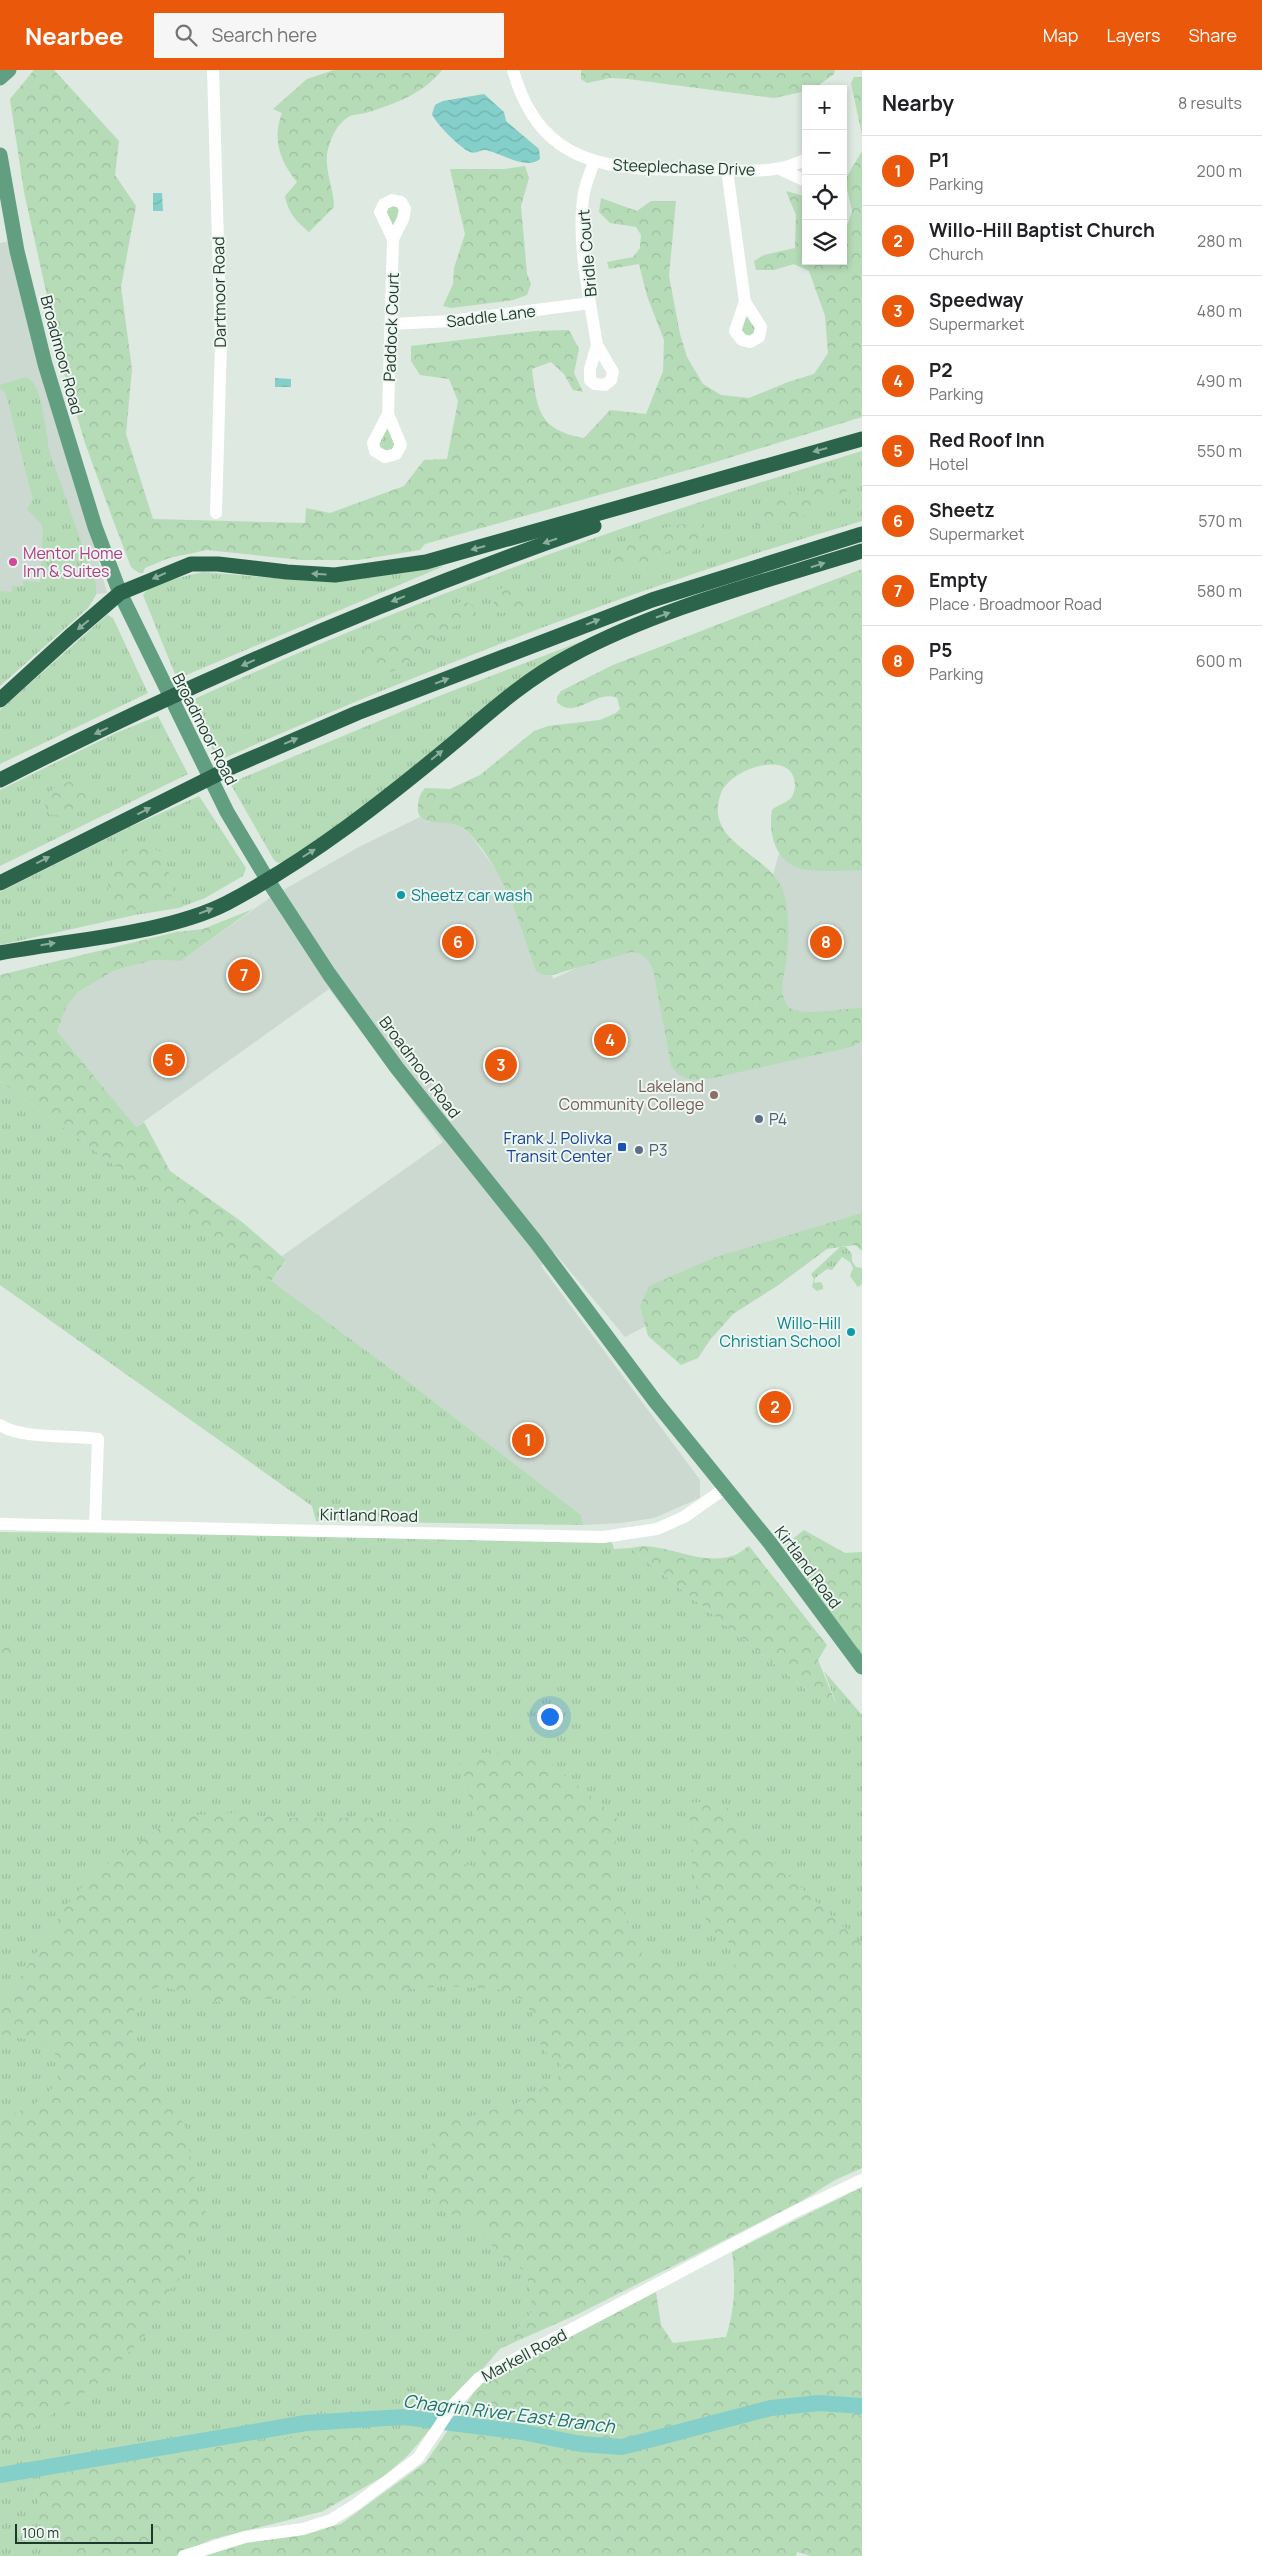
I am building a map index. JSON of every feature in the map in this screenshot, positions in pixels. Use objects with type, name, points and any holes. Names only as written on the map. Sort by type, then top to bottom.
[{"type":"highway","points":[[0,700],[120,593],[191,564],[218,564],[287,572],[336,575],[426,562],[567,524],[862,439]]},
{"type":"highway","points":[[0,780],[184,691],[471,569],[777,462]]},
{"type":"highway","points":[[0,882],[234,766],[356,713],[652,600],[862,534]]},
{"type":"highway","points":[[0,953],[179,921],[226,904],[331,840],[457,739],[485,713],[542,672],[569,656],[660,615],[862,551]]},
{"type":"main road","points":[[0,78],[9,70]]},
{"type":"main road","name":"Broadmoor Road","points":[[0,155],[17,251],[44,364],[72,460],[120,593],[153,664],[227,812],[267,879],[329,974],[392,1060],[536,1242]]},
{"type":"main road","name":"Kirtland Road","points":[[536,1242],[724,1489],[770,1543],[862,1667]]},
{"type":"street","name":"Dartmoor Road","points":[[213,70],[221,344],[216,513]]},
{"type":"street","name":"Steeplechase Drive","points":[[513,70],[523,100],[542,128],[556,141],[594,162],[627,169],[782,170],[802,161]]},
{"type":"street","name":"Bridle Court","points":[[594,162],[585,188],[581,214],[590,303],[597,345]]},
{"type":"street","points":[[727,170],[744,302]]},
{"type":"street","name":"Steeplechase Drive","points":[[782,170],[802,179]]},
{"type":"street","name":"Paddock Court","points":[[388,414],[393,239]]},
{"type":"street","name":"Saddle Lane","points":[[391,324],[451,321],[590,303]]},
{"type":"street","points":[[0,1425],[18,1434],[71,1435],[98,1438],[95,1526]]},
{"type":"street","name":"Kirtland Road","points":[[0,1524],[603,1537],[657,1529],[684,1517],[724,1489]]},
{"type":"street","name":"Markell Road","points":[[184,2556],[244,2537],[302,2529],[331,2520],[355,2505],[418,2458],[454,2404],[479,2378],[794,2212],[862,2180]]},
{"type":"shaded area","points":[[11,241],[107,593],[0,604],[0,243]]},
{"type":"shaded area","points":[[862,651],[862,1231],[852,1219],[625,1337],[554,1252],[541,1266],[700,1480],[700,1498],[654,1518],[621,1523],[583,1525],[581,1515],[410,1383],[271,1281],[286,1261],[282,1256],[443,1142],[329,989],[136,1127],[57,1031],[67,1006],[77,993],[113,971],[153,960],[181,961],[271,897],[359,847],[420,817],[427,822],[449,822],[458,825],[470,834],[498,873],[544,975],[552,975],[553,979],[773,875],[821,704]]},
{"type":"green space","points":[[34,70],[54,70],[119,141],[115,175],[136,206],[121,287],[132,369],[126,434],[153,519],[305,523],[306,508],[330,513],[404,486],[424,460],[447,459],[458,401],[449,379],[420,375],[411,361],[411,346],[536,331],[569,330],[579,349],[574,373],[583,392],[573,390],[564,374],[551,362],[532,369],[539,406],[543,416],[549,423],[557,429],[584,438],[610,410],[646,414],[663,371],[664,340],[647,296],[639,264],[609,269],[607,262],[633,257],[640,248],[641,235],[636,227],[610,223],[599,212],[601,198],[637,211],[651,201],[676,201],[669,276],[680,334],[687,357],[703,384],[721,395],[749,398],[788,382],[814,374],[828,353],[825,316],[809,271],[794,264],[774,270],[756,270],[754,261],[764,255],[795,248],[796,215],[786,191],[802,195],[802,265],[847,265],[847,226],[852,211],[847,189],[847,177],[862,151],[862,417],[709,464],[425,544],[420,550],[358,560],[301,560],[207,550],[169,558],[145,568],[143,573],[139,573],[131,567],[85,443],[53,336],[49,305],[24,192],[10,99]]},
{"type":"green space","points":[[334,70],[442,70],[427,85],[408,97],[367,113],[350,116],[341,123],[332,137],[327,154],[327,167],[334,207],[309,232],[293,216],[286,202],[285,196],[297,182],[286,166],[279,149],[278,132],[282,113],[273,109],[307,79]]},
{"type":"green space","points":[[581,70],[835,70],[834,74],[819,85],[802,85],[802,92],[774,98],[628,79],[611,78],[587,83],[581,79]]},
{"type":"green space","points":[[854,77],[862,77],[862,135],[851,83]]},
{"type":"green space","points":[[525,166],[529,178],[521,206],[527,274],[531,284],[527,295],[513,300],[451,308],[443,306],[453,284],[454,268],[465,234],[450,169],[504,169]]},
{"type":"green space","points":[[393,204],[401,211],[393,227],[385,208]]},
{"type":"green space","points":[[746,315],[756,326],[753,336],[742,334],[741,325]]},
{"type":"green space","points":[[26,377],[32,381],[37,389],[43,411],[50,453],[96,584],[96,595],[88,608],[0,686],[0,591],[12,592],[12,586],[23,586],[23,581],[40,582],[43,530],[41,524],[27,509],[33,500],[7,398],[4,391],[0,389],[0,385]]},
{"type":"green space","points":[[387,428],[394,440],[394,447],[390,452],[380,449],[379,442]]},
{"type":"green space","points":[[862,451],[862,521],[698,572],[536,630],[376,693],[218,761],[188,702],[353,630],[520,565],[690,505]]},
{"type":"green space","points":[[826,478],[843,478],[847,481],[846,494],[830,499],[819,511],[772,526],[759,527],[755,523],[759,512],[772,498],[789,492],[805,494],[813,481]]},
{"type":"green space","points":[[699,522],[704,524],[708,538],[691,553],[684,554],[674,549],[662,554],[655,568],[638,573],[633,566],[619,573],[611,567],[614,556],[622,546],[633,539],[660,529]]},
{"type":"green space","points":[[444,566],[177,679],[143,595],[153,587],[203,572],[309,581],[352,580]]},
{"type":"green space","points":[[862,569],[862,871],[805,870],[784,859],[775,845],[772,836],[771,819],[772,810],[791,798],[794,793],[795,784],[792,773],[784,767],[773,764],[761,766],[736,776],[721,793],[718,810],[721,824],[728,836],[774,876],[785,895],[788,914],[788,935],[782,988],[786,1004],[791,1009],[810,1012],[862,1008],[862,1041],[851,1047],[718,1077],[698,1080],[686,1078],[675,1071],[671,1065],[653,969],[647,959],[642,955],[631,952],[552,975],[544,975],[536,971],[510,900],[502,882],[483,850],[469,833],[461,827],[451,823],[432,822],[423,819],[418,811],[420,796],[425,788],[450,789],[480,775],[534,731],[548,726],[600,720],[616,713],[620,709],[617,698],[609,696],[601,697],[578,707],[564,707],[557,702],[557,697],[561,691],[613,665]]},
{"type":"green space","points":[[514,586],[523,589],[527,599],[524,607],[512,612],[501,613],[494,606],[493,595],[498,589]]},
{"type":"green space","points":[[463,601],[474,607],[473,616],[449,629],[404,666],[394,671],[383,673],[372,671],[363,646],[370,636],[378,635],[397,640],[420,616]]},
{"type":"green space","points":[[107,615],[113,618],[148,693],[0,764],[0,710]]},
{"type":"green space","points":[[580,642],[581,646],[481,712],[355,814],[283,862],[278,863],[274,860],[230,783],[439,696]]},
{"type":"green space","points":[[158,716],[188,774],[0,866],[0,790],[116,733]]},
{"type":"green space","points":[[72,781],[79,782],[87,788],[89,799],[87,804],[80,811],[65,818],[51,815],[46,810],[45,804],[48,794],[56,787]]},
{"type":"green space","points":[[199,796],[246,868],[243,876],[205,898],[179,908],[135,915],[0,945],[0,892],[132,826]]},
{"type":"green space","points":[[137,846],[158,850],[164,854],[174,894],[162,903],[154,906],[115,911],[108,903],[108,877],[117,856]]},
{"type":"green space","points":[[253,909],[181,961],[153,960],[113,971],[77,993],[67,1006],[57,1031],[136,1127],[144,1122],[170,1171],[242,1222],[286,1260],[271,1281],[0,1081],[0,975],[176,932],[203,929]]},
{"type":"green space","points":[[0,1081],[410,1383],[581,1515],[583,1525],[316,1521],[312,1506],[0,1285]]},
{"type":"green space","points":[[862,1213],[862,1251],[855,1245],[827,1249],[777,1286],[733,1314],[710,1340],[698,1358],[681,1365],[648,1336],[640,1306],[649,1286],[716,1257]]},
{"type":"green space","points":[[840,1247],[846,1247],[852,1254],[852,1261],[856,1267],[862,1268],[862,1284],[858,1287],[850,1276],[853,1268],[850,1262],[842,1257],[832,1270],[827,1269],[815,1278],[814,1283],[821,1282],[823,1286],[823,1289],[817,1291],[812,1287],[814,1278],[811,1274]]},
{"type":"green space","points":[[804,1530],[845,1553],[862,1552],[862,1657],[817,1596],[785,1545]]},
{"type":"green space","points":[[0,1532],[611,1540],[614,1549],[630,1548],[807,1690],[836,1703],[824,1671],[862,1715],[862,1967],[545,2297],[406,2457],[323,2511],[212,2539],[175,2556],[0,2556]]},
{"type":"green space","points":[[643,1546],[699,1557],[721,1558],[739,1553],[749,1546],[827,1645],[818,1660],[836,1704],[807,1690],[630,1548]]},
{"type":"green space","points":[[0,1631],[14,1631],[15,1643],[12,1658],[0,1670]]},
{"type":"green space","points":[[490,1752],[552,1764],[617,1818],[613,1888],[643,1956],[703,1976],[735,1973],[732,1945],[712,1930],[702,1912],[692,1868],[694,1832],[685,1803],[715,1801],[727,1807],[737,1828],[862,1944],[862,2168],[835,2180],[798,2203],[578,2314],[499,2349],[533,2311],[527,2274],[517,2265],[498,2254],[474,2220],[446,2213],[433,2203],[428,2194],[426,2158],[440,2124],[513,2105],[558,2079],[561,2065],[542,2049],[532,2013],[522,1999],[497,1989],[443,1986],[390,1992],[210,2002],[162,1986],[146,1991],[132,2014],[133,2039],[153,2084],[185,2125],[198,2198],[211,2221],[187,2244],[190,2262],[184,2274],[160,2301],[144,2337],[101,2381],[0,2451],[0,2108],[9,2116],[44,2097],[54,2084],[62,2063],[46,2042],[3,2036],[0,2029],[0,2000],[7,1998],[69,1902],[94,1873],[177,1816],[237,1813],[279,1818],[376,1818],[440,1825],[464,1864],[487,1869],[458,1757]]},
{"type":"green space","points":[[862,2187],[862,2556],[811,2556],[797,2552],[796,2556],[203,2556],[246,2542],[289,2537],[341,2524],[426,2462],[479,2385],[656,2292],[661,2325],[673,2343],[726,2337],[734,2295],[732,2252]]},
{"type":"green space","points":[[388,2430],[418,2434],[421,2440],[406,2457],[384,2476],[323,2511],[212,2539],[175,2556],[61,2556],[55,2531],[36,2519],[40,2491],[47,2479],[67,2472],[130,2458],[173,2452],[323,2434]]},
{"type":"water","points":[[484,94],[504,112],[506,121],[539,149],[540,159],[528,163],[513,160],[491,151],[470,152],[460,146],[438,124],[432,114],[435,105],[443,101]]},
{"type":"water","points":[[153,193],[162,193],[163,211],[153,211]]},
{"type":"water","points":[[275,378],[291,379],[291,387],[275,387]]},
{"type":"waterway","name":"Chagrin River East Branch","points":[[0,2475],[306,2423],[404,2417],[522,2432],[581,2444],[622,2447],[771,2408],[819,2403],[862,2406]]},
{"type":"place","name":"Mentor Home Inn & Suites","points":[[13,562]]},
{"type":"place","name":"Sheetz car wash","points":[[401,895]]},
{"type":"place","name":"Sheetz","points":[[458,942]]},
{"type":"place","name":"P5","points":[[826,942]]},
{"type":"place","name":"Empty","points":[[244,975]]},
{"type":"place","name":"P2","points":[[610,1040]]},
{"type":"place","name":"Red Roof Inn","points":[[169,1060]]},
{"type":"place","name":"Speedway","points":[[501,1065]]},
{"type":"place","name":"Lakeland Community College","points":[[714,1095]]},
{"type":"place","name":"P4","points":[[759,1119]]},
{"type":"place","name":"Frank J. Polivka Transit Center","points":[[622,1147]]},
{"type":"place","name":"P3","points":[[639,1150]]},
{"type":"place","name":"Willo-Hill Christian School","points":[[851,1332]]},
{"type":"place","name":"Willo-Hill Baptist Church","points":[[775,1407]]},
{"type":"place","name":"P1","points":[[528,1440]]}]
